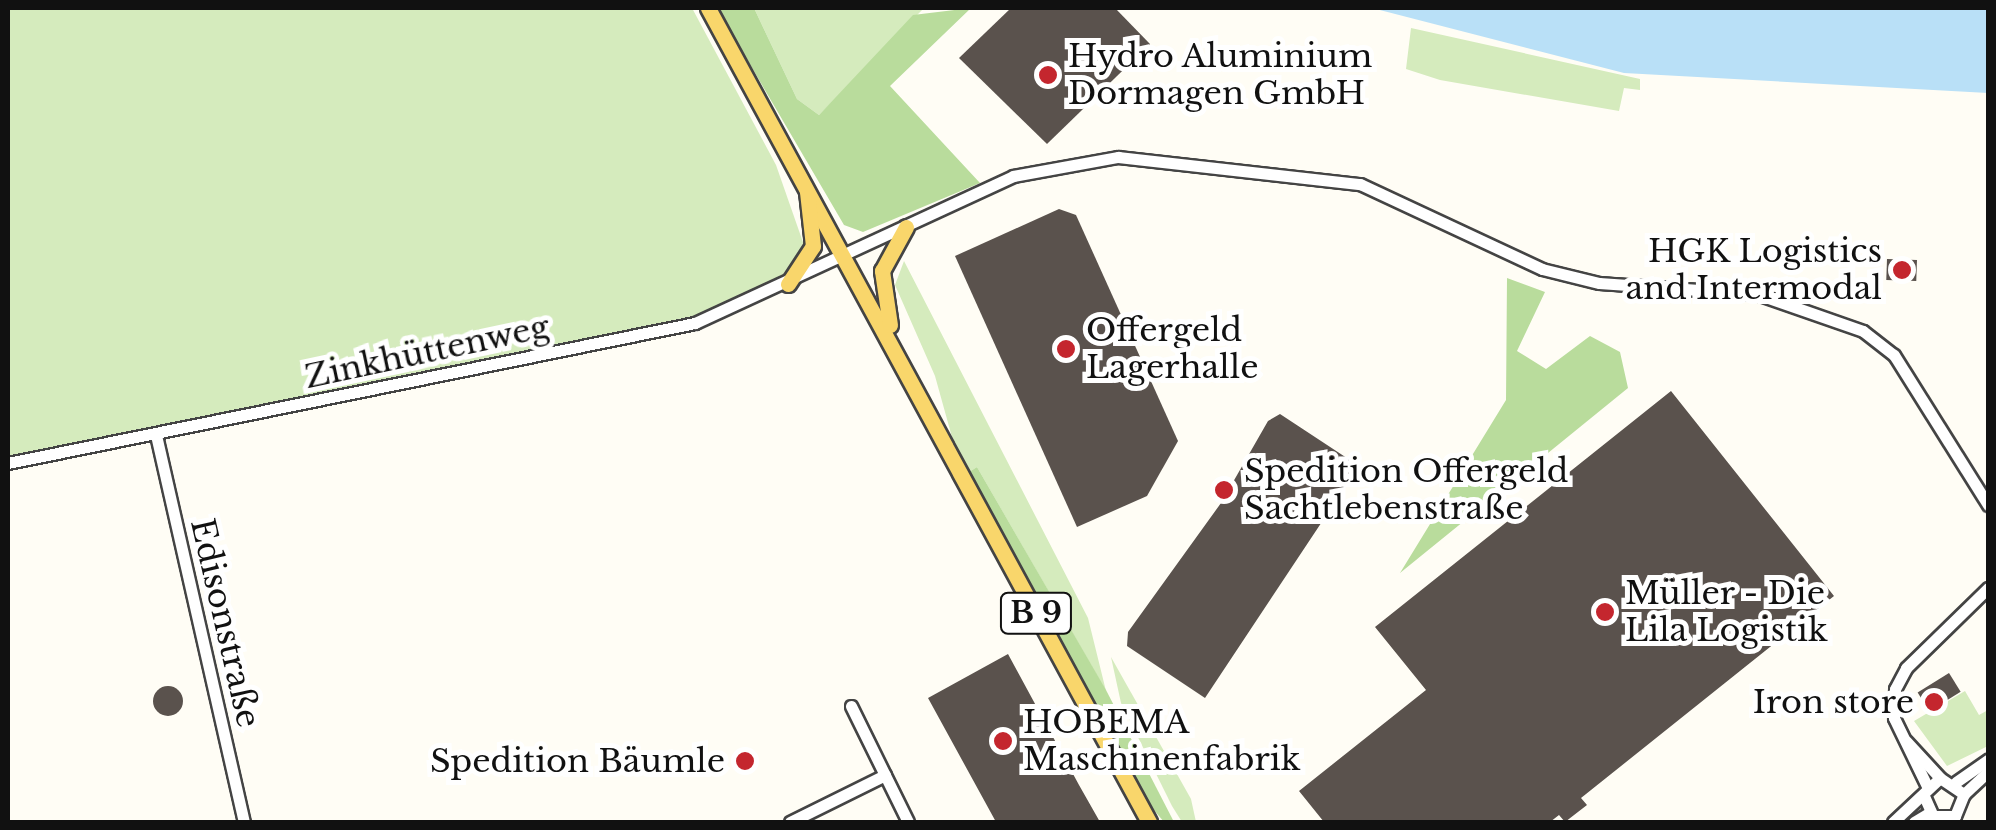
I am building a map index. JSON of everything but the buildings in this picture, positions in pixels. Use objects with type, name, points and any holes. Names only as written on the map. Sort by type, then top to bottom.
[{"type":"main road","name":"B 9","points":[[708,8],[847,256],[1149,822]]},
{"type":"main road","points":[[788,284],[812,246],[804,178]]},
{"type":"main road","points":[[894,344],[882,271],[906,227]]},
{"type":"street","name":"Zinkhüttenweg","points":[[8,463],[658,332],[788,284],[1013,176],[1086,160],[1153,158],[1360,184],[1542,269],[1599,283],[1757,294],[1863,331],[1894,355],[1988,500]]},
{"type":"street","name":"Edisonstraße","points":[[156,434],[244,822]]},
{"type":"street","points":[[1930,813],[1926,791],[1892,711],[1901,675],[1988,588]]},
{"type":"street","points":[[851,706],[908,822]]},
{"type":"street","points":[[1902,738],[1940,778],[1956,782],[1964,794],[1965,816],[1948,821],[1930,813]]},
{"type":"street","points":[[1956,782],[1988,760]]},
{"type":"street","points":[[1964,794],[1988,772]]},
{"type":"street","points":[[790,822],[885,775]]},
{"type":"street","points":[[1893,822],[1940,778]]},
{"type":"street","points":[[1914,822],[1930,813]]},
{"type":"green space","points":[[8,8],[692,8],[776,165],[805,248],[778,280],[697,317],[8,457]]},
{"type":"green space","points":[[717,8],[754,8],[797,99],[819,115],[913,15],[971,8],[890,86],[980,183],[863,232],[844,225]]},
{"type":"green space","points":[[754,8],[924,8],[819,115],[797,99]]},
{"type":"green space","points":[[1411,28],[1640,79],[1640,90],[1624,88],[1619,111],[1440,80],[1406,69]]},
{"type":"green space","points":[[904,261],[1088,618],[1106,691],[977,467],[969,472],[955,448],[935,376],[895,285]]},
{"type":"green space","points":[[1507,278],[1545,292],[1517,351],[1546,369],[1590,336],[1620,352],[1628,388],[1400,573],[1506,400]]},
{"type":"green space","points":[[977,467],[1106,690],[1174,822],[1164,822],[1143,797],[969,472]]},
{"type":"green space","points":[[1111,657],[1191,799],[1196,822],[1182,822],[1172,806],[1121,703]]},
{"type":"green space","points":[[1965,691],[1979,715],[1988,710],[1988,746],[1947,766],[1914,721]]},
{"type":"water","points":[[1372,8],[1988,8],[1988,93],[1624,73]]},
{"type":"place","name":"Hydro Aluminium Dormagen GmbH","points":[[1048,75]]},
{"type":"place","name":"HGK Logistics and Intermodal","points":[[1902,270]]},
{"type":"place","name":"Offergeld Lagerhalle","points":[[1066,349]]},
{"type":"place","name":"Spedition Offergeld Sachtlebenstraße","points":[[1224,490]]},
{"type":"place","name":"Müller - Die Lila Logistik","points":[[1605,612]]},
{"type":"place","name":"Iron store","points":[[1934,702]]},
{"type":"place","name":"HOBEMA Maschinenfabrik","points":[[1003,741]]},
{"type":"place","name":"Spedition Bäumle","points":[[745,761]]}]
